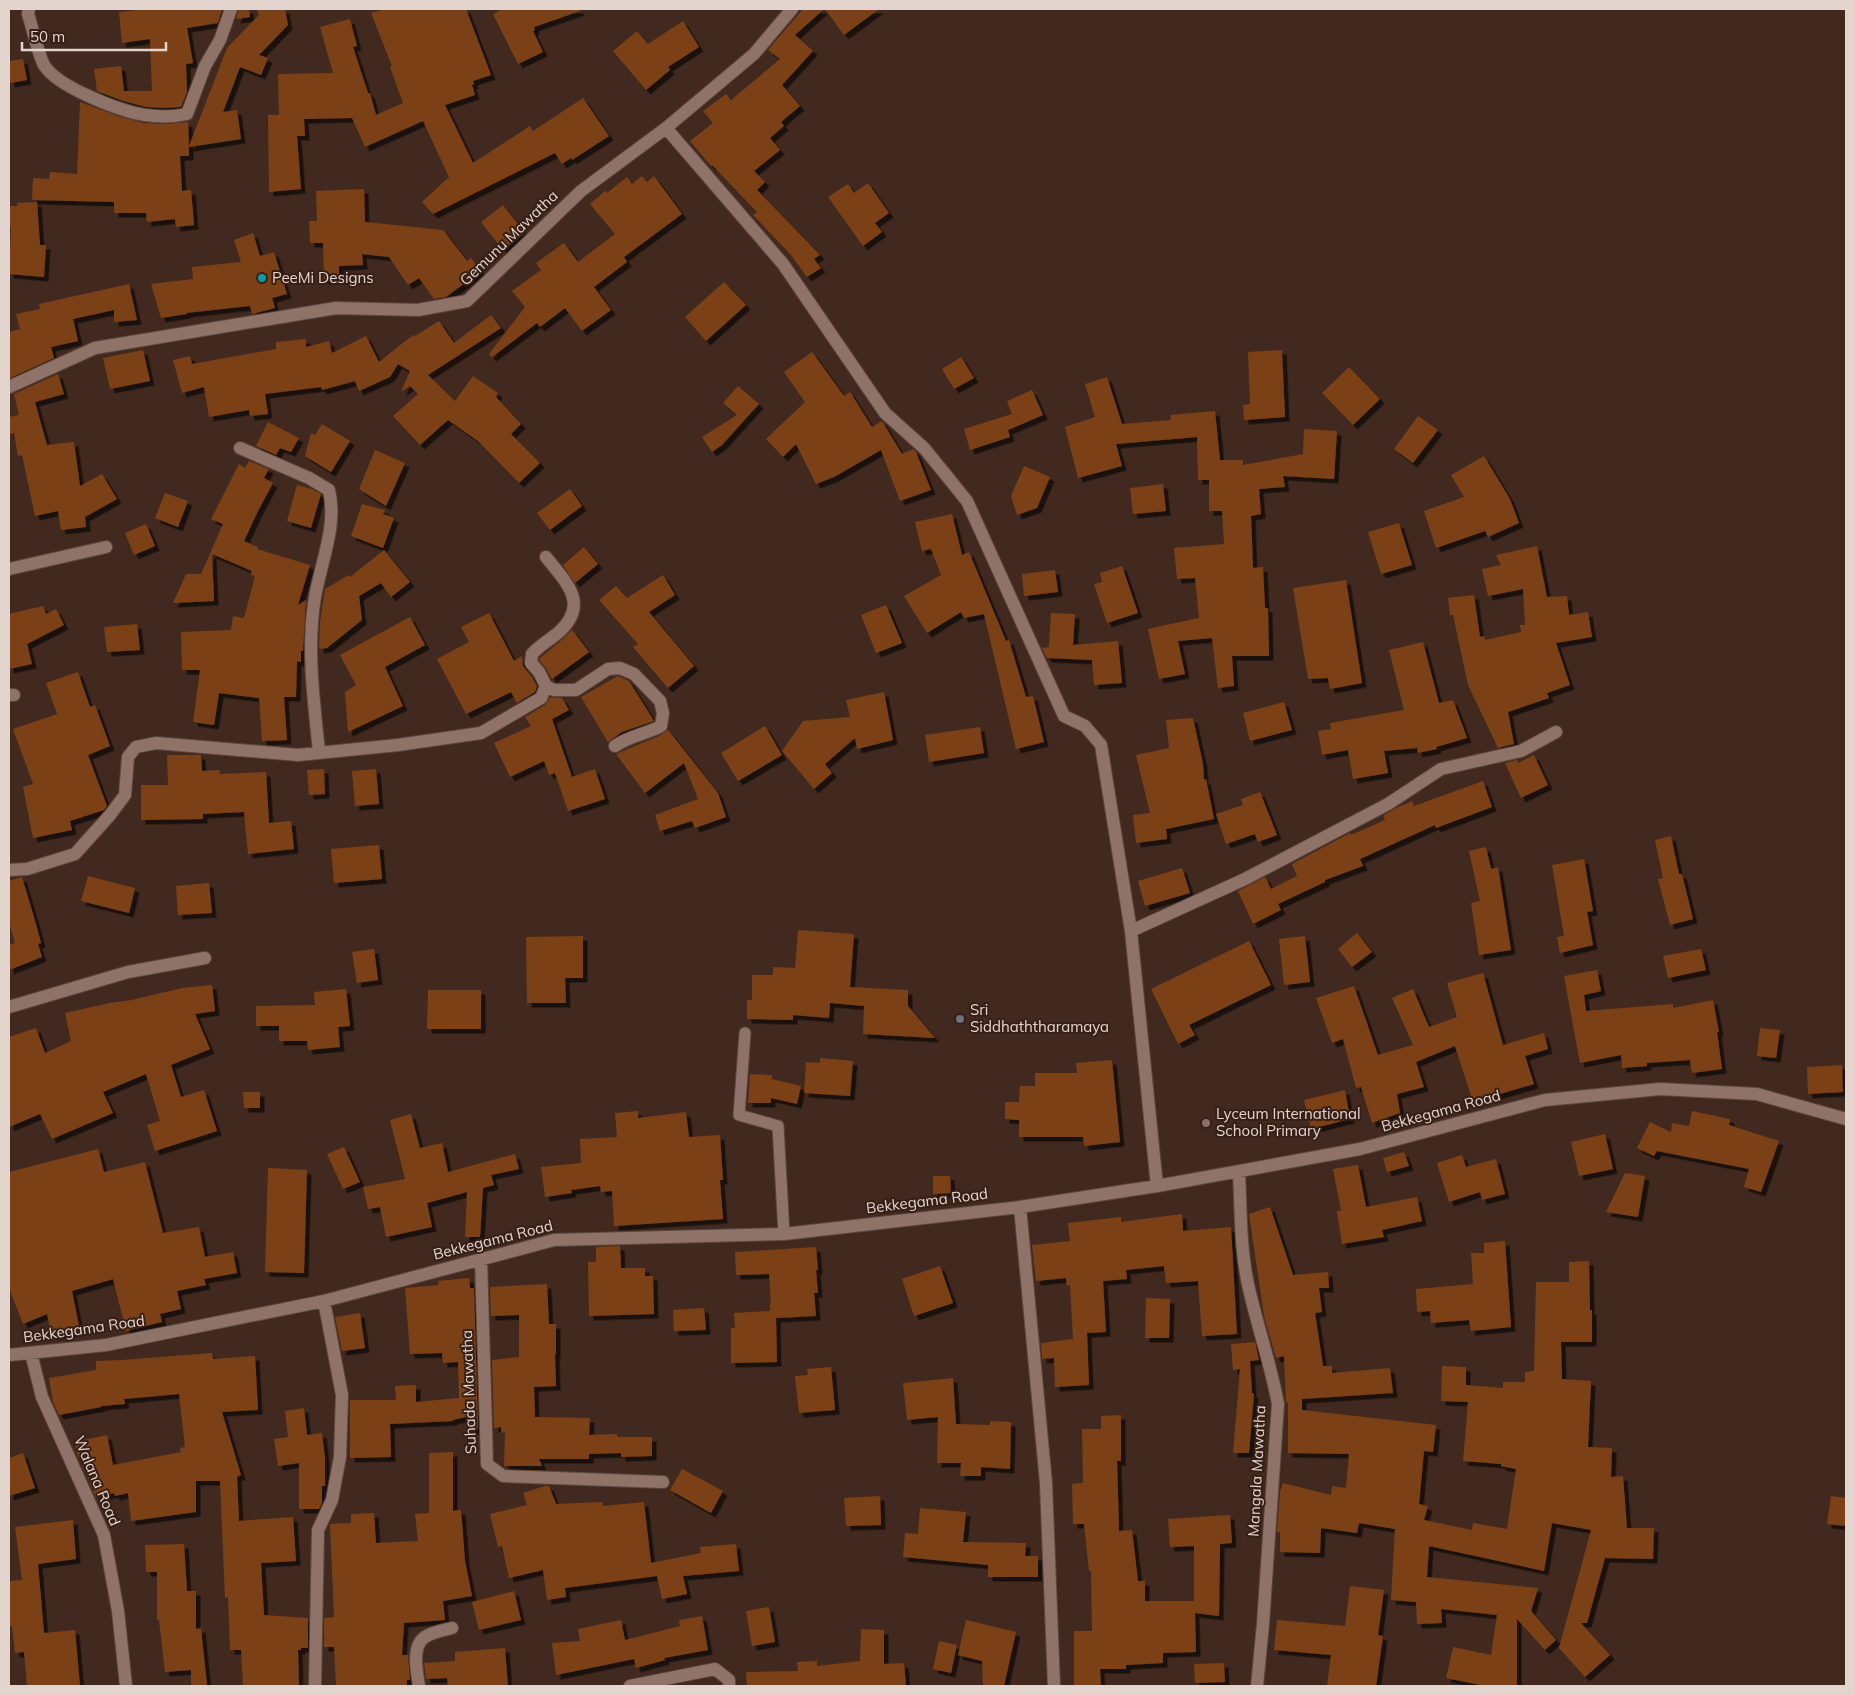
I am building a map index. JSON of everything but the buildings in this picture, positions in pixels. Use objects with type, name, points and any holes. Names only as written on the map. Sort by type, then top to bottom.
[{"type":"street","points":[[29,9],[28,14],[45,66],[68,86],[113,106],[144,115],[173,117],[187,114],[205,66],[220,40],[231,9]]},
{"type":"street","name":"Gemunu Mawatha","points":[[9,386],[95,348],[336,308],[418,310],[467,302],[581,191],[666,128],[754,54],[792,9]]},
{"type":"street","points":[[666,128],[783,264],[885,413],[924,448],[967,501],[1064,716],[1085,726],[1101,746],[1131,930],[1157,1186]]},
{"type":"street","points":[[240,448],[308,478],[329,490],[332,518],[314,602],[310,643],[310,666],[319,752]]},
{"type":"street","points":[[9,569],[106,547]]},
{"type":"street","points":[[546,557],[563,577],[572,592],[575,607],[570,620],[560,631],[532,654],[531,663],[539,672],[546,686],[554,690],[576,690],[608,669],[620,668],[634,674],[660,701],[663,714],[661,726],[615,746]]},
{"type":"street","points":[[9,870],[27,869],[75,854],[125,795],[128,757],[136,747],[156,743],[298,755],[481,734],[541,698],[546,686]]},
{"type":"street","points":[[1131,930],[1222,890],[1320,840],[1388,804],[1441,769],[1521,751],[1556,732]]},
{"type":"street","points":[[9,1007],[128,972],[205,958]]},
{"type":"street","name":"Bekkegama Road","points":[[9,1355],[106,1345],[324,1301],[554,1240],[784,1234],[1020,1206],[1157,1186],[1360,1149],[1544,1100],[1660,1089],[1757,1094],[1846,1118]]},
{"type":"street","name":"Mangala Mawatha","points":[[1239,1172],[1242,1239],[1249,1292],[1272,1371],[1278,1404],[1257,1686]]},
{"type":"street","points":[[1020,1206],[1046,1483],[1054,1686]]},
{"type":"street","name":"Suhada Mawatha","points":[[481,1259],[487,1464],[503,1476],[663,1482]]},
{"type":"street","points":[[315,1686],[318,1530],[332,1500],[340,1457],[342,1395],[324,1301]]},
{"type":"street","name":"Walana Road","points":[[31,1353],[42,1397],[104,1535],[118,1610],[126,1686]]},
{"type":"street","points":[[419,1686],[417,1647],[424,1637],[452,1628]]},
{"type":"street","points":[[630,1686],[714,1669],[729,1680],[729,1686]]},
{"type":"lane","points":[[745,1033],[739,1115],[778,1126],[784,1234]]},
{"type":"place","name":"PeeMi Designs","points":[[262,278]]},
{"type":"place","name":"Sri Siddhaththaramaya","points":[[960,1019]]},
{"type":"place","name":"Lyceum International School Primary","points":[[1206,1123]]}]
